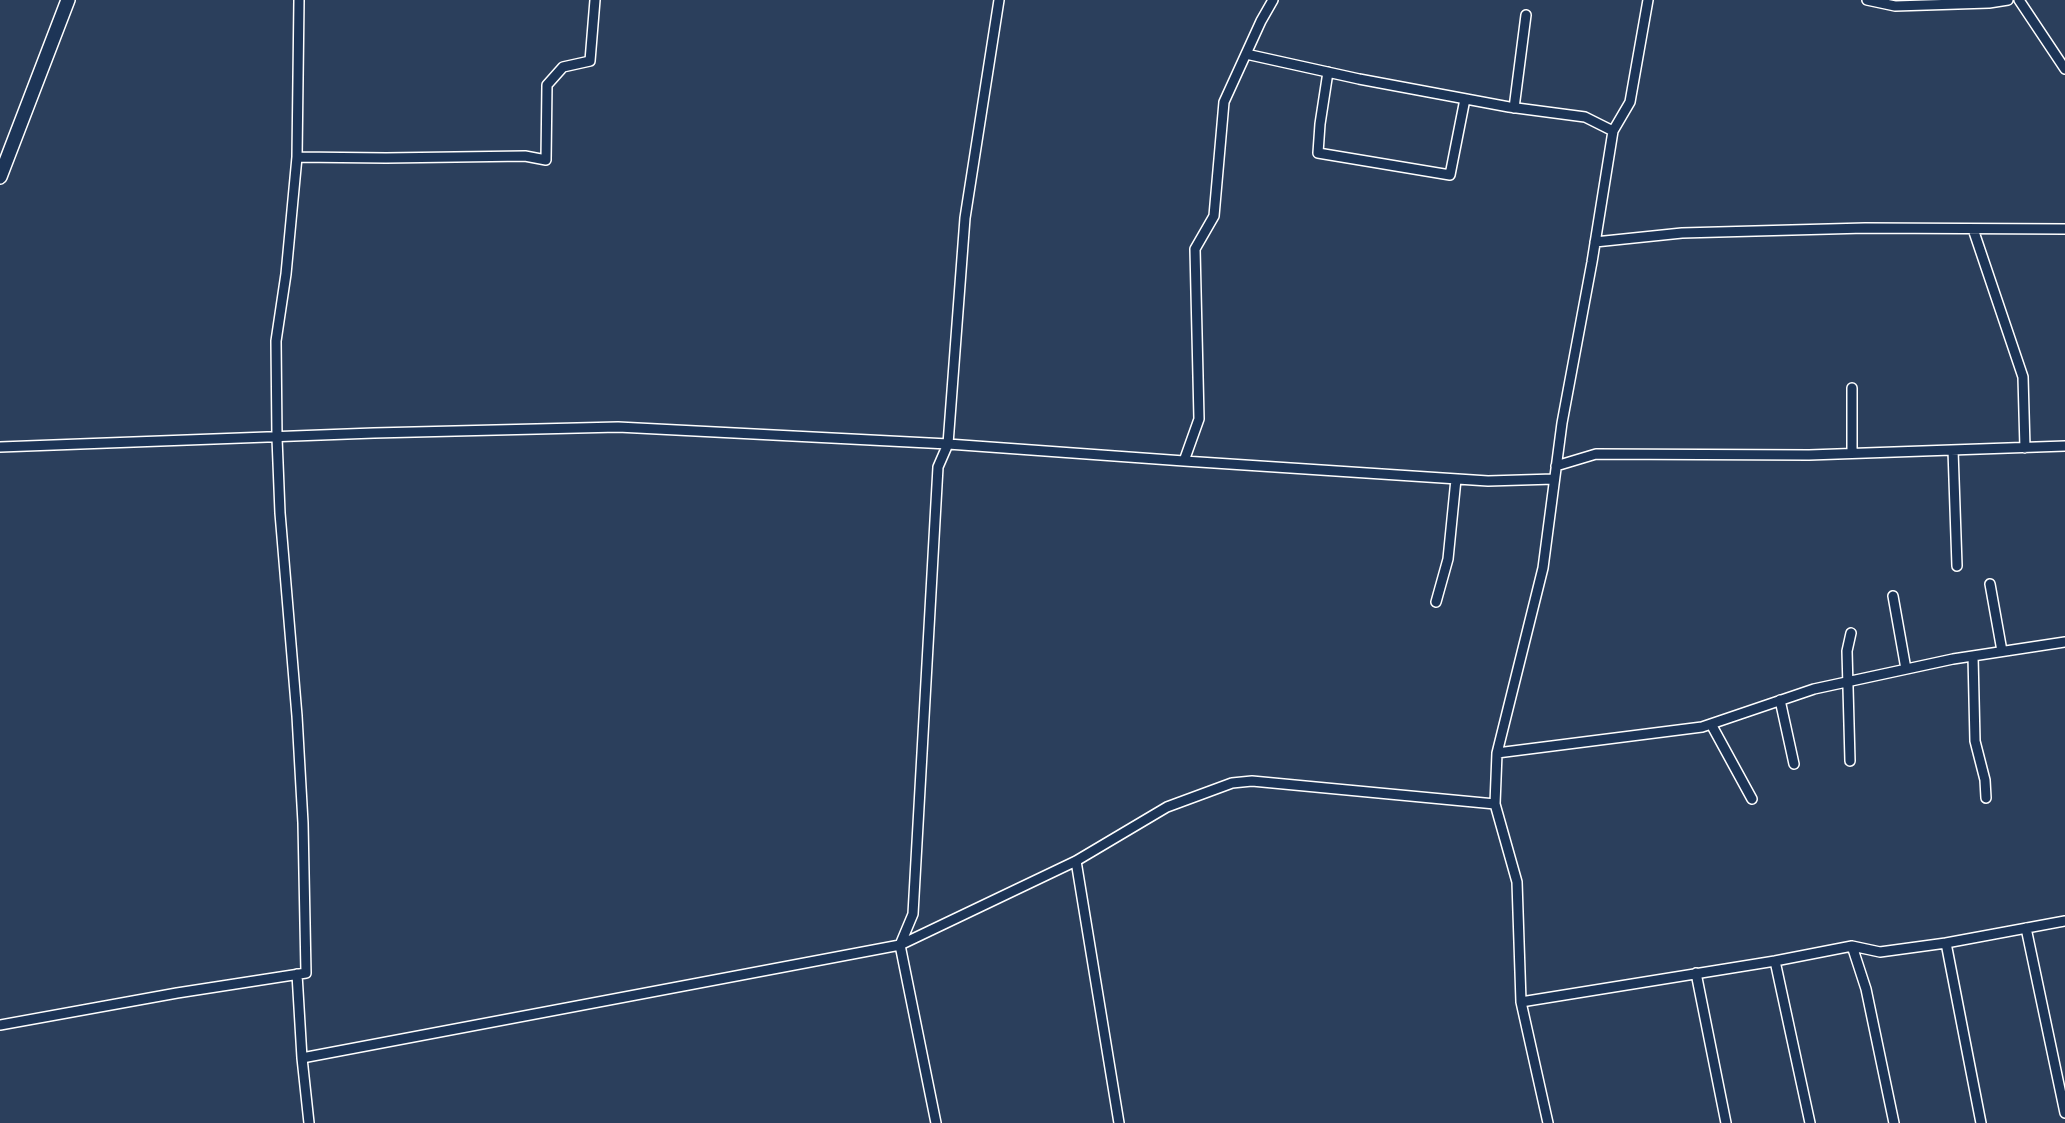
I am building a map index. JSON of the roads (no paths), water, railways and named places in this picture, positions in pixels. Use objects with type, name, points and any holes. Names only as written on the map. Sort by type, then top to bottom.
[{"type":"street","points":[[0,176],[68,0]]},
{"type":"street","points":[[0,1025],[177,993],[306,973],[303,823],[297,716],[280,513],[277,438],[276,341],[286,274],[297,157],[299,0]]},
{"type":"street","points":[[297,157],[386,158],[525,156],[546,160],[548,86],[563,67],[590,61],[595,0]]},
{"type":"street","points":[[936,1123],[900,945],[913,914],[938,467],[948,444],[965,218],[999,0]]},
{"type":"street","points":[[1184,461],[1199,419],[1195,249],[1214,216],[1224,102],[1273,0]]},
{"type":"street","points":[[1548,1123],[1521,1002],[1517,882],[1495,804],[1497,753],[1543,568],[1562,423],[1595,242],[1613,131],[1630,102],[1648,0]]},
{"type":"street","points":[[1867,0],[1895,6],[1989,3],[2008,0]]},
{"type":"street","points":[[2019,0],[2065,69]]},
{"type":"street","points":[[1514,108],[1526,15]]},
{"type":"street","points":[[1246,54],[1465,99],[1514,108],[1585,117],[1613,131]]},
{"type":"street","points":[[1328,72],[1320,124],[1318,153],[1450,175],[1465,99]]},
{"type":"street","points":[[1595,242],[1682,233],[1865,228],[2065,229]]},
{"type":"street","points":[[1973,229],[2023,377],[2025,448]]},
{"type":"street","points":[[1852,388],[1852,453]]},
{"type":"street","points":[[0,447],[618,427],[948,444],[1456,479],[1554,479]]},
{"type":"street","points":[[1556,466],[1596,454],[1852,453],[2065,446]]},
{"type":"street","points":[[1953,450],[1957,566]]},
{"type":"street","points":[[1436,602],[1448,559],[1456,479]]},
{"type":"street","points":[[1990,584],[2002,651]]},
{"type":"street","points":[[1893,596],[1906,669]]},
{"type":"street","points":[[1850,761],[1847,651],[1851,633]]},
{"type":"street","points":[[1497,753],[1702,727],[1814,689],[1847,681],[1973,656],[2065,642]]},
{"type":"street","points":[[1973,656],[1975,741],[1984,780],[1986,798]]},
{"type":"street","points":[[1780,700],[1794,764]]},
{"type":"street","points":[[1711,724],[1752,799]]},
{"type":"street","points":[[302,1058],[900,945],[1076,861],[1167,807],[1232,783],[1252,781],[1495,804]]},
{"type":"street","points":[[1076,861],[1119,1123]]},
{"type":"street","points":[[1521,1002],[1775,961],[1852,946],[1880,952],[1946,943],[2065,920]]},
{"type":"street","points":[[2026,928],[2065,1113]]},
{"type":"street","points":[[1946,943],[1981,1123]]},
{"type":"street","points":[[1852,946],[1866,989],[1894,1123]]},
{"type":"street","points":[[1775,961],[1810,1123]]},
{"type":"street","points":[[297,974],[302,1058],[309,1123]]},
{"type":"street","points":[[1696,974],[1726,1123]]}]
